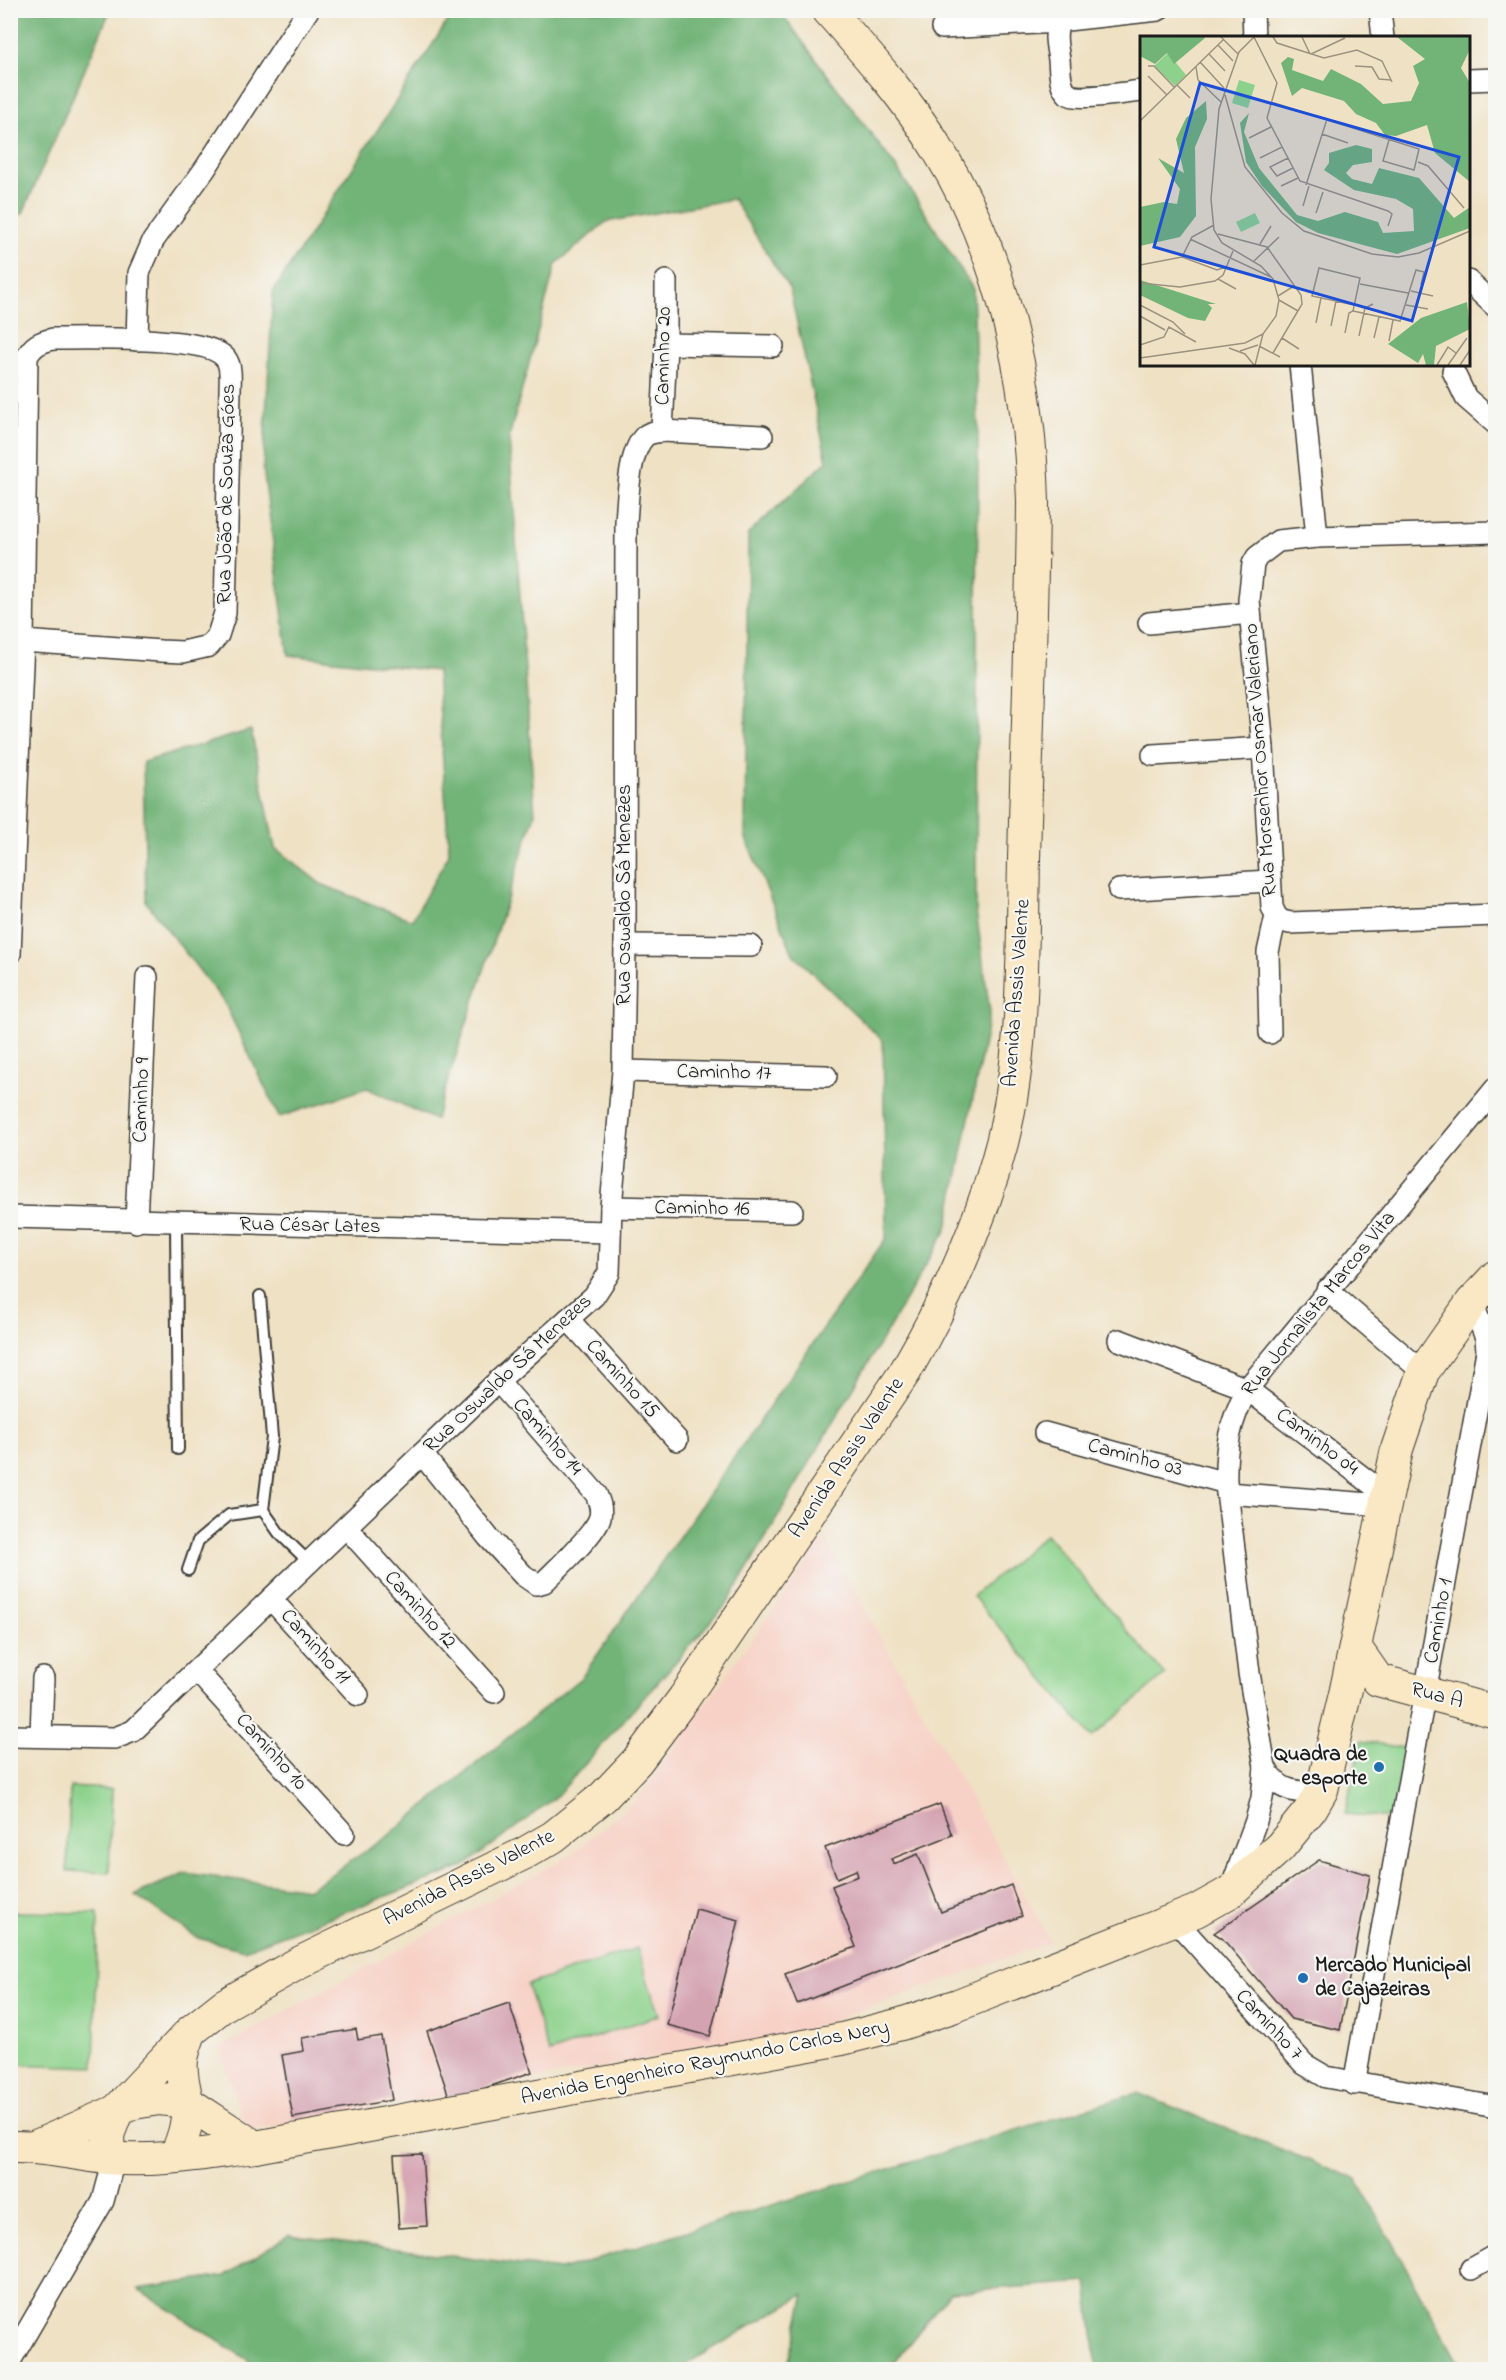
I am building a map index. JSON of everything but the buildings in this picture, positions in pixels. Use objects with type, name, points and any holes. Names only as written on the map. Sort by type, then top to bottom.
[{"type":"main road","name":"Avenida Assis Valente","points":[[22,2147],[118,2109],[191,2031],[256,1984],[525,1853],[553,1837],[603,1797],[637,1761],[684,1698],[905,1372],[932,1324],[986,1197],[1002,1142],[1011,1098],[1021,1000],[1034,502],[1029,424],[1022,381],[996,278],[983,239],[939,151],[908,104],[828,10]]},
{"type":"main road","name":"Avenida Engenheiro Raymundo Carlos Nery","points":[[22,2147],[109,2158],[175,2157],[255,2147],[842,2039],[901,2024],[958,2005],[1214,1903],[1230,1892],[1280,1847],[1311,1809],[1322,1790],[1345,1694],[1397,1449],[1423,1372],[1472,1302],[1496,1276]]},
{"type":"main road","points":[[1345,1694],[1378,1680],[1355,1647]]},
{"type":"main road","name":"Rua A","points":[[1378,1680],[1496,1712]]},
{"type":"main road","points":[[175,2157],[186,2131],[187,2102],[181,2071],[182,2059],[191,2031]]},
{"type":"main road","points":[[109,2158],[108,2135],[118,2109],[150,2100],[187,2102],[255,2147]]},
{"type":"street","points":[[137,340],[140,273],[153,241],[205,169],[308,10]]},
{"type":"street","points":[[942,28],[1060,22],[1158,10]]},
{"type":"street","points":[[1253,10],[1254,36]]},
{"type":"street","points":[[1380,10],[1383,36]]},
{"type":"street","points":[[1060,22],[1056,30],[1062,86],[1067,93],[1073,97],[1140,91]]},
{"type":"street","points":[[1470,80],[1496,79]]},
{"type":"street","name":"Caminho 20","points":[[662,431],[666,281]]},
{"type":"street","points":[[1470,283],[1496,307]]},
{"type":"street","name":"Rua João de Souza Góes","points":[[10,954],[23,641],[27,357],[32,347],[40,342],[53,339],[137,340],[207,347],[226,359],[229,368],[227,574],[225,612],[218,635],[209,646],[183,652],[23,641]]},
{"type":"street","points":[[666,344],[773,346]]},
{"type":"street","points":[[1300,366],[1317,537]]},
{"type":"street","points":[[1454,371],[1466,398],[1496,424]]},
{"type":"street","points":[[662,431],[762,436]]},
{"type":"street","name":"Rua Oswaldo Sá Menezes","points":[[10,1736],[115,1738],[133,1731],[498,1381],[594,1296],[609,1273],[611,1207],[623,1071],[626,522],[630,475],[635,454],[643,438],[651,433],[662,431]]},
{"type":"street","name":"Rua Morsenhor Osmar Valeriano","points":[[1496,532],[1317,537],[1278,541],[1257,556],[1250,578],[1250,613],[1263,748],[1269,881],[1272,908],[1276,916],[1290,923],[1496,915]]},
{"type":"street","points":[[1149,623],[1250,613]]},
{"type":"street","points":[[1154,755],[1263,748]]},
{"type":"street","points":[[1119,890],[1269,881]]},
{"type":"street","points":[[1270,1033],[1268,952],[1276,916]]},
{"type":"street","points":[[625,945],[752,945]]},
{"type":"street","name":"Caminho 9","points":[[136,1222],[147,977]]},
{"type":"street","name":"Caminho 17","points":[[623,1071],[826,1076]]},
{"type":"street","name":"Rua Jornalista Marcos Vita","points":[[1230,1892],[1256,1821],[1262,1798],[1265,1767],[1250,1673],[1226,1488],[1225,1458],[1234,1413],[1247,1389],[1496,1088]]},
{"type":"street","name":"Caminho 16","points":[[611,1207],[792,1210]]},
{"type":"street","name":"Rua César Lates","points":[[10,1217],[136,1222],[610,1232]]},
{"type":"street","points":[[1327,1290],[1423,1372]]},
{"type":"street","name":"Caminho 1","points":[[1354,2084],[1487,1351],[1486,1338],[1472,1302]]},
{"type":"street","name":"Caminho 15","points":[[568,1319],[677,1440]]},
{"type":"street","name":"Caminho 04","points":[[1119,1340],[1247,1389],[1385,1500]]},
{"type":"street","name":"Caminho 14","points":[[422,1454],[488,1537],[530,1581],[536,1584],[544,1582],[581,1544],[599,1521],[600,1503],[596,1494],[498,1381]]},
{"type":"street","name":"Caminho 03","points":[[1045,1434],[1226,1488],[1385,1500]]},
{"type":"street","name":"Caminho 12","points":[[347,1528],[494,1692]]},
{"type":"street","name":"Caminho 11","points":[[271,1599],[358,1695]]},
{"type":"street","name":"Caminho 10","points":[[197,1671],[344,1833]]},
{"type":"street","points":[[41,1736],[43,1678]]},
{"type":"street","points":[[1265,1767],[1274,1781],[1287,1789],[1300,1793],[1322,1790]]},
{"type":"street","name":"Caminho 7","points":[[1175,1920],[1304,2064],[1326,2077],[1354,2084],[1496,2107]]},
{"type":"street","points":[[10,2361],[103,2200],[110,2175],[109,2158]]},
{"type":"street","points":[[1471,2269],[1496,2255]]},
{"type":"lane","points":[[176,1223],[178,1449]]},
{"type":"lane","points":[[260,1296],[272,1437],[263,1510],[279,1533],[310,1563]]},
{"type":"lane","points":[[188,1570],[198,1541],[229,1515],[263,1510]]},
{"type":"shaded area","points":[[825,1538],[1051,1942],[801,2032],[246,2131],[219,2048],[571,1855],[636,1800]]},
{"type":"green space","points":[[11,10],[110,11],[23,213],[11,221]]},
{"type":"green space","points":[[454,11],[780,11],[898,170],[973,289],[978,428],[976,911],[990,1012],[947,1229],[726,1605],[556,1797],[463,1867],[244,1950],[198,1938],[135,1895],[184,1873],[309,1889],[388,1836],[582,1677],[886,1238],[883,1041],[793,954],[745,836],[748,534],[827,461],[790,290],[733,199],[606,222],[556,264],[509,437],[535,814],[435,1120],[367,1088],[279,1117],[224,1002],[146,902],[143,762],[251,730],[275,848],[321,884],[412,920],[449,854],[437,671],[288,655],[263,468],[273,292]]},
{"type":"green space","points":[[1046,1534],[1165,1675],[1092,1737],[973,1596]]},
{"type":"green space","name":"Quadra de esporte","points":[[1361,1741],[1405,1748],[1393,1818],[1345,1814]]},
{"type":"green space","points":[[70,1787],[112,1789],[109,1873],[67,1871]]},
{"type":"green space","points":[[11,1912],[98,1913],[94,2067],[11,2064]]},
{"type":"green space","points":[[637,1948],[659,2015],[549,2053],[527,1985]]},
{"type":"green space","points":[[1137,2093],[1357,2179],[1462,2369],[1097,2369],[1087,2282],[950,2292],[889,2369],[787,2369],[805,2294],[678,2369],[263,2370],[138,2289],[225,2276],[289,2235],[560,2270]]},
{"type":"place","name":"Quadra de esporte","points":[[1379,1767]]},
{"type":"place","name":"Mercado Municipal de Cajazeiras","points":[[1303,1978]]}]
